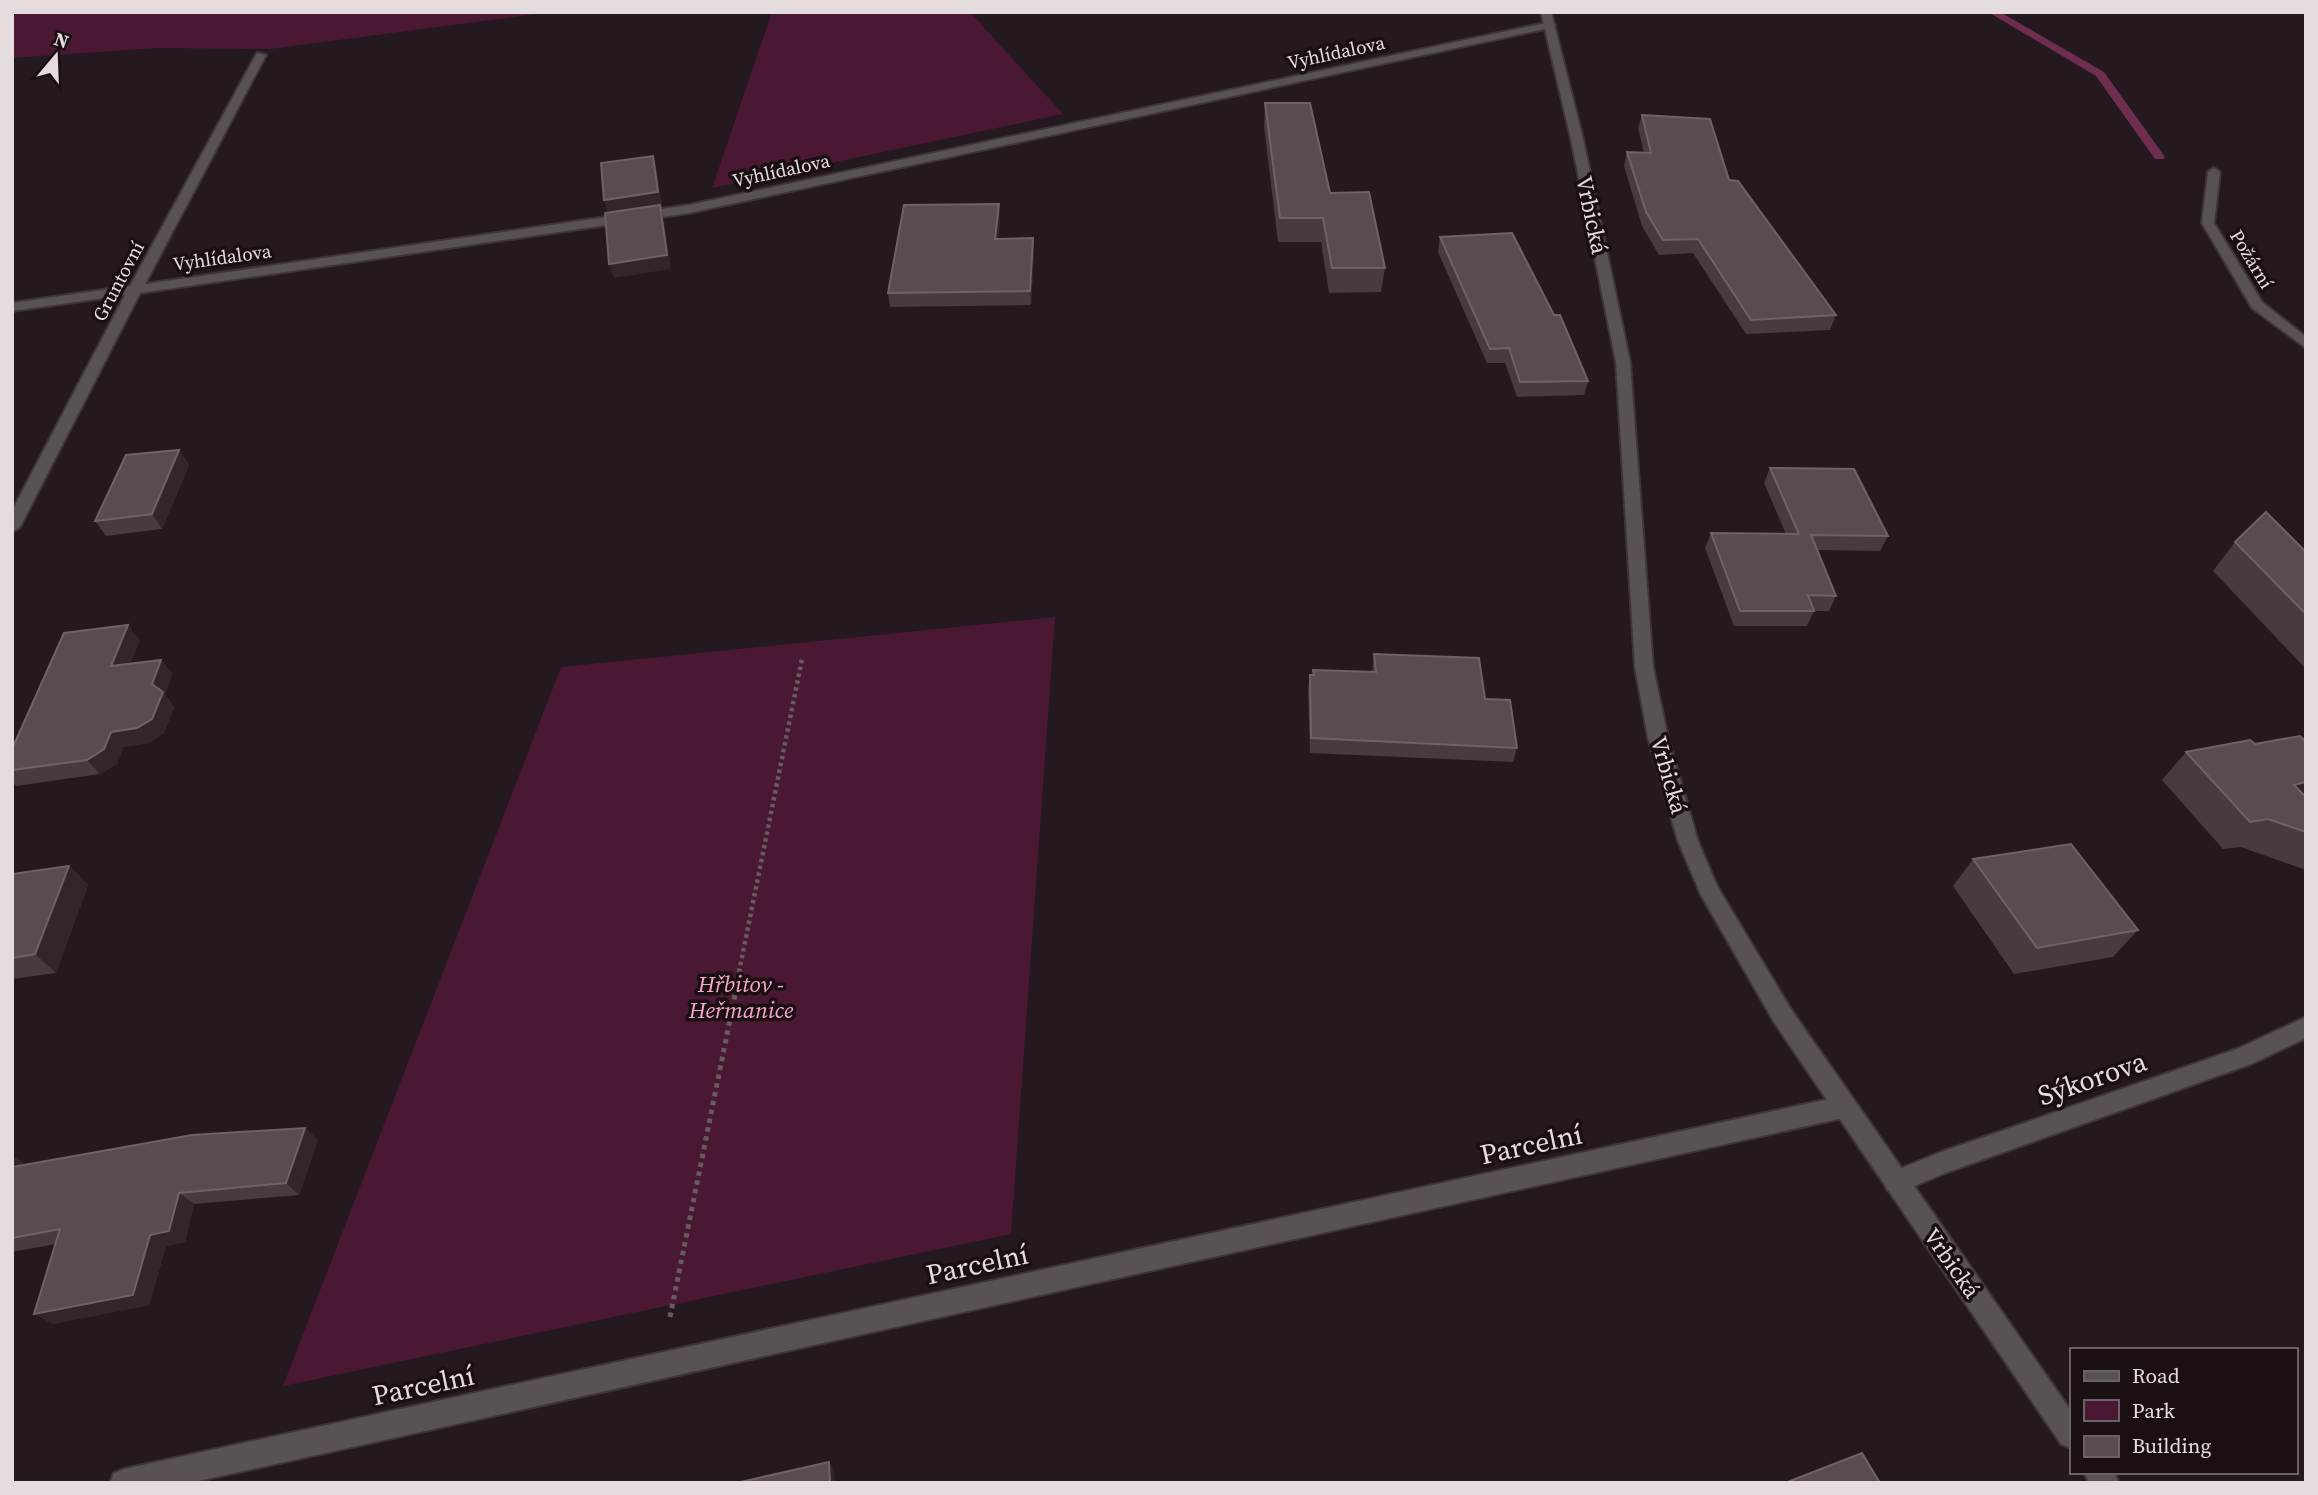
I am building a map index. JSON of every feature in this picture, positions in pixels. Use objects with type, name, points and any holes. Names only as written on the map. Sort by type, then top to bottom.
[{"type":"street","name":"Vyhlídalova","points":[[12,307],[688,209],[1548,19]]},
{"type":"street","name":"Vrbická","points":[[1548,19],[1623,362],[1644,667],[1658,738],[1688,841],[1708,889],[1776,1005],[1843,1107],[2070,1433]]},
{"type":"street","name":"Gruntovní","points":[[12,527],[135,289],[261,55]]},
{"type":"street","name":"Požární","points":[[2214,172],[2208,223],[2257,305],[2306,344]]},
{"type":"street","name":"Sýkorova","points":[[1896,1182],[1941,1163],[2243,1056],[2306,1027]]},
{"type":"street","name":"Parcelní","points":[[124,1483],[1843,1107]]},
{"type":"path","points":[[661,1366],[802,659]]},
{"type":"green space","points":[[12,12],[551,12],[270,49],[156,48],[12,58]]},
{"type":"green space","points":[[772,12],[970,12],[1063,114],[712,188]]},
{"type":"green space","name":"Hřbitov - Heřmanice","points":[[1055,617],[1011,1234],[283,1386],[561,667]]},
{"type":"building","points":[[1265,103],[1310,103],[1330,193],[1369,192],[1385,268],[1332,268],[1323,218],[1280,218]]},
{"type":"building","points":[[1642,115],[1710,119],[1729,180],[1738,181],[1836,315],[1751,320],[1698,239],[1663,240],[1646,212],[1627,152],[1651,153]]},
{"type":"building","points":[[653,156],[658,192],[604,200],[601,163]]},
{"type":"building","points":[[999,204],[995,239],[1033,238],[1030,291],[888,293],[904,205]]},
{"type":"building","points":[[660,205],[667,255],[609,264],[605,213]]},
{"type":"building","points":[[1512,233],[1554,315],[1560,315],[1588,381],[1520,382],[1509,348],[1490,349],[1440,237]]},
{"type":"building","points":[[179,450],[152,514],[95,521],[126,455]]},
{"type":"building","points":[[1770,468],[1854,469],[1888,536],[1811,535],[1836,596],[1808,595],[1814,611],[1740,611],[1711,533],[1799,534]]},
{"type":"building","points":[[2266,512],[2306,552],[2306,614],[2235,542]]},
{"type":"building","points":[[128,625],[111,666],[161,660],[152,684],[163,692],[152,719],[137,728],[111,732],[104,749],[87,760],[12,770],[12,749],[64,633]]},
{"type":"building","points":[[1374,654],[1479,658],[1485,699],[1510,700],[1517,748],[1311,738],[1310,675],[1314,675],[1313,670],[1376,672]]},
{"type":"building","points":[[2300,736],[2306,742],[2306,782],[2294,785],[2306,797],[2306,832],[2268,819],[2250,822],[2186,752],[2250,740],[2255,744]]},
{"type":"building","points":[[2071,844],[2138,930],[2037,948],[1973,859]]},
{"type":"building","points":[[69,866],[35,954],[12,958],[12,874]]},
{"type":"building","points":[[305,1128],[286,1183],[179,1193],[169,1231],[150,1235],[133,1295],[34,1314],[60,1229],[12,1238],[12,1167],[192,1135]]},
{"type":"building","points":[[1862,1453],[1880,1483],[1785,1483]]},
{"type":"building","points":[[829,1462],[830,1483],[736,1483]]},
{"type":"waterway","points":[[1993,12],[2100,74],[2159,157]]}]
